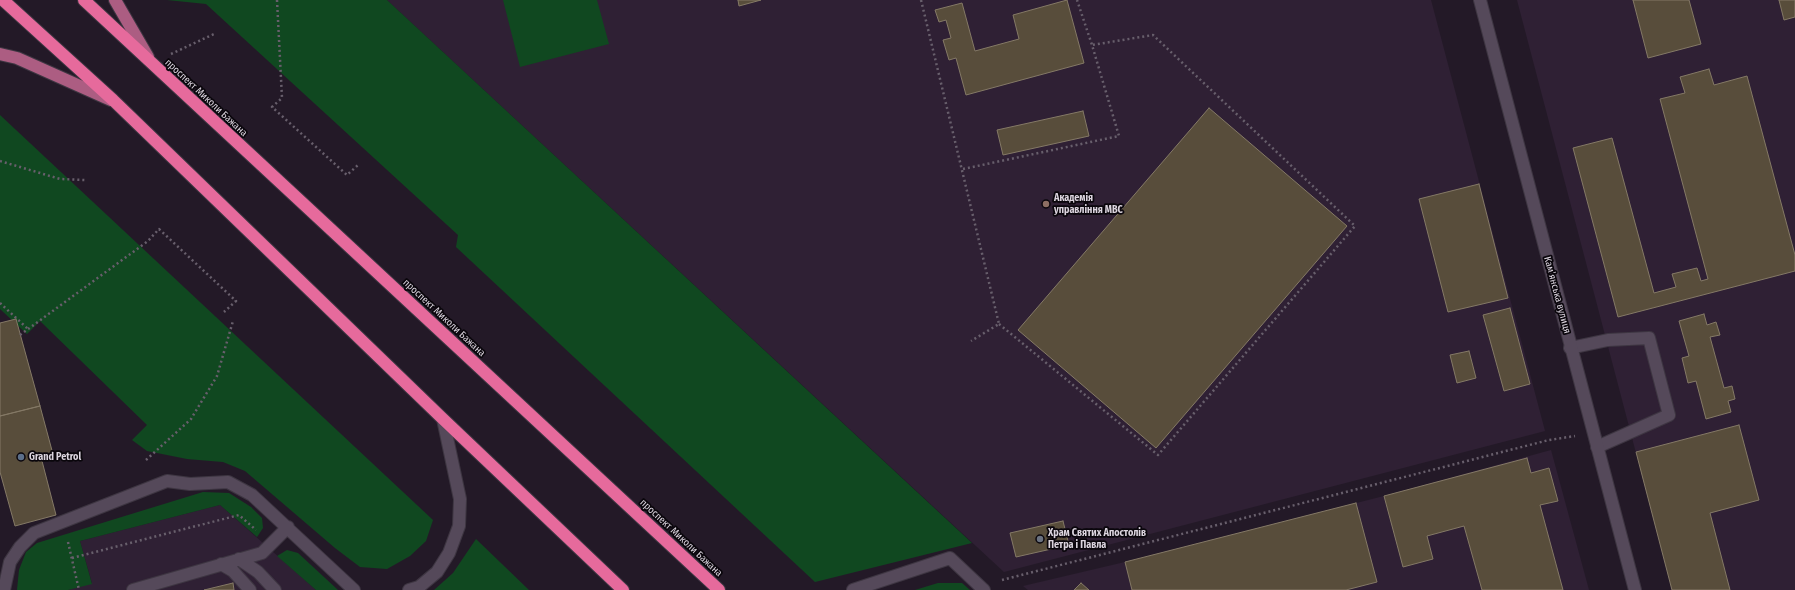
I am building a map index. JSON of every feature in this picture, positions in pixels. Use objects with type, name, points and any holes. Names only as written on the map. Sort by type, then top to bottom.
[{"type":"highway","points":[[3,0],[113,100],[443,419],[624,590]]},
{"type":"highway","name":"проспект Миколи Бажана","points":[[84,0],[719,590]]},
{"type":"main road","name":"проспект Миколи Бажана","points":[[115,0],[152,64]]},
{"type":"main road","points":[[0,54],[17,58],[113,100]]},
{"type":"street","name":"Камʼянська вулиця","points":[[1480,0],[1570,348],[1635,590]]},
{"type":"street","points":[[1570,348],[1608,340],[1649,338],[1669,415],[1597,447]]},
{"type":"street","points":[[409,590],[419,587],[437,572],[449,553],[459,526],[460,499],[443,419]]},
{"type":"street","points":[[4,590],[10,562],[20,547],[34,533],[167,481],[190,484],[228,482],[252,496],[288,527],[354,590]]},
{"type":"street","points":[[133,590],[262,553],[288,527]]},
{"type":"street","points":[[853,590],[950,558],[982,588]]},
{"type":"street","points":[[239,559],[258,572],[275,590]]},
{"type":"street","points":[[221,564],[233,571],[250,590]]},
{"type":"path","points":[[277,0],[282,98],[272,107],[346,175],[358,165]]},
{"type":"path","points":[[921,0],[963,169],[999,324],[1158,455],[1355,226],[1153,35],[1092,45]]},
{"type":"path","points":[[963,169],[1119,136],[1077,0]]},
{"type":"path","points":[[152,64],[214,34]]},
{"type":"path","points":[[0,161],[60,179],[85,180]]},
{"type":"path","points":[[20,335],[148,241],[160,229],[236,300],[224,312]]},
{"type":"path","points":[[0,303],[28,329]]},
{"type":"path","points":[[146,460],[191,419],[217,376],[233,322]]},
{"type":"path","points":[[971,341],[999,324]]},
{"type":"path","points":[[982,588],[1549,440],[1593,433]]},
{"type":"path","points":[[72,558],[239,515],[271,543]]},
{"type":"path","points":[[68,542],[79,590]]},
{"type":"shaded area","name":"Академія управління МВС","points":[[387,0],[1431,0],[1545,431],[1004,572]]},
{"type":"shaded area","points":[[1517,0],[1795,0],[1795,590],[1672,590]]},
{"type":"shaded area","points":[[1551,450],[1589,590],[1028,590],[1023,586],[1125,562],[1384,496]]},
{"type":"shaded area","points":[[220,505],[316,590],[68,590],[92,583],[80,541]]},
{"type":"green space","points":[[167,0],[387,0],[972,543],[815,582],[456,247],[458,235],[206,4]]},
{"type":"green space","points":[[503,0],[597,0],[609,44],[520,67]]},
{"type":"green space","points":[[0,115],[433,520],[426,541],[410,556],[387,569],[360,567],[335,548],[245,471],[223,462],[187,459],[147,451],[132,440],[147,425],[40,321],[27,334],[0,309]]},
{"type":"green space","points":[[203,492],[229,493],[251,507],[262,518],[263,528],[257,537],[220,505],[80,541],[92,584],[68,590],[17,590],[19,570],[26,552],[37,543]]},
{"type":"green space","points":[[476,539],[529,590],[434,590],[453,573]]},
{"type":"green space","points":[[287,550],[298,553],[338,590],[316,590],[277,556]]},
{"type":"green space","points":[[938,583],[962,583],[970,590],[915,590]]},
{"type":"building","points":[[738,0],[761,0],[739,6]]},
{"type":"building","points":[[1067,0],[1084,63],[966,95],[956,58],[949,60],[943,40],[951,38],[946,20],[939,22],[935,10],[962,3],[975,51],[1019,39],[1013,15]]},
{"type":"building","points":[[1633,0],[1689,0],[1701,44],[1648,58]]},
{"type":"building","points":[[1779,0],[1795,0],[1795,17],[1784,20]]},
{"type":"building","points":[[1709,69],[1714,85],[1747,76],[1795,255],[1795,271],[1618,317],[1573,148],[1612,138],[1654,293],[1676,287],[1672,274],[1697,268],[1701,281],[1708,279],[1660,99],[1685,93],[1680,77]]},
{"type":"building","points":[[1209,108],[1347,226],[1156,448],[1018,330]]},
{"type":"building","points":[[1083,111],[1089,136],[1003,155],[997,130]]},
{"type":"building","points":[[1479,184],[1508,298],[1448,312],[1419,199]]},
{"type":"building","points":[[1510,308],[1530,384],[1504,391],[1483,315]]},
{"type":"building","points":[[1704,314],[1707,325],[1716,322],[1720,335],[1710,337],[1724,388],[1732,386],[1735,399],[1728,401],[1731,412],[1706,419],[1696,381],[1688,383],[1682,358],[1689,356],[1679,321]]},
{"type":"building","points":[[16,319],[40,406],[0,416],[0,323]]},
{"type":"building","points":[[1469,351],[1476,378],[1457,383],[1450,355]]},
{"type":"building","points":[[40,406],[54,458],[42,461],[56,515],[15,526],[0,472],[0,416]]},
{"type":"building","points":[[1739,425],[1759,500],[1710,513],[1730,590],[1672,590],[1636,452]]},
{"type":"building","points":[[1527,458],[1531,473],[1549,468],[1558,501],[1540,505],[1563,590],[1482,590],[1464,526],[1427,536],[1433,559],[1403,567],[1384,496]]},
{"type":"building","points":[[1356,503],[1377,582],[1346,590],[1132,590],[1125,562]]},
{"type":"building","name":"Храм Святих Апостолів Петра і Павла","points":[[1063,521],[1069,545],[1016,557],[1010,533]]},
{"type":"building","points":[[233,583],[234,590],[204,590]]},
{"type":"building","points":[[1081,583],[1089,590],[1074,590]]},
{"type":"place","name":"Академія управління МВС","points":[[1046,204]]},
{"type":"place","name":"Grand Petrol","points":[[21,457]]},
{"type":"place","name":"Храм Святих Апостолів Петра і Павла","points":[[1040,539]]}]
